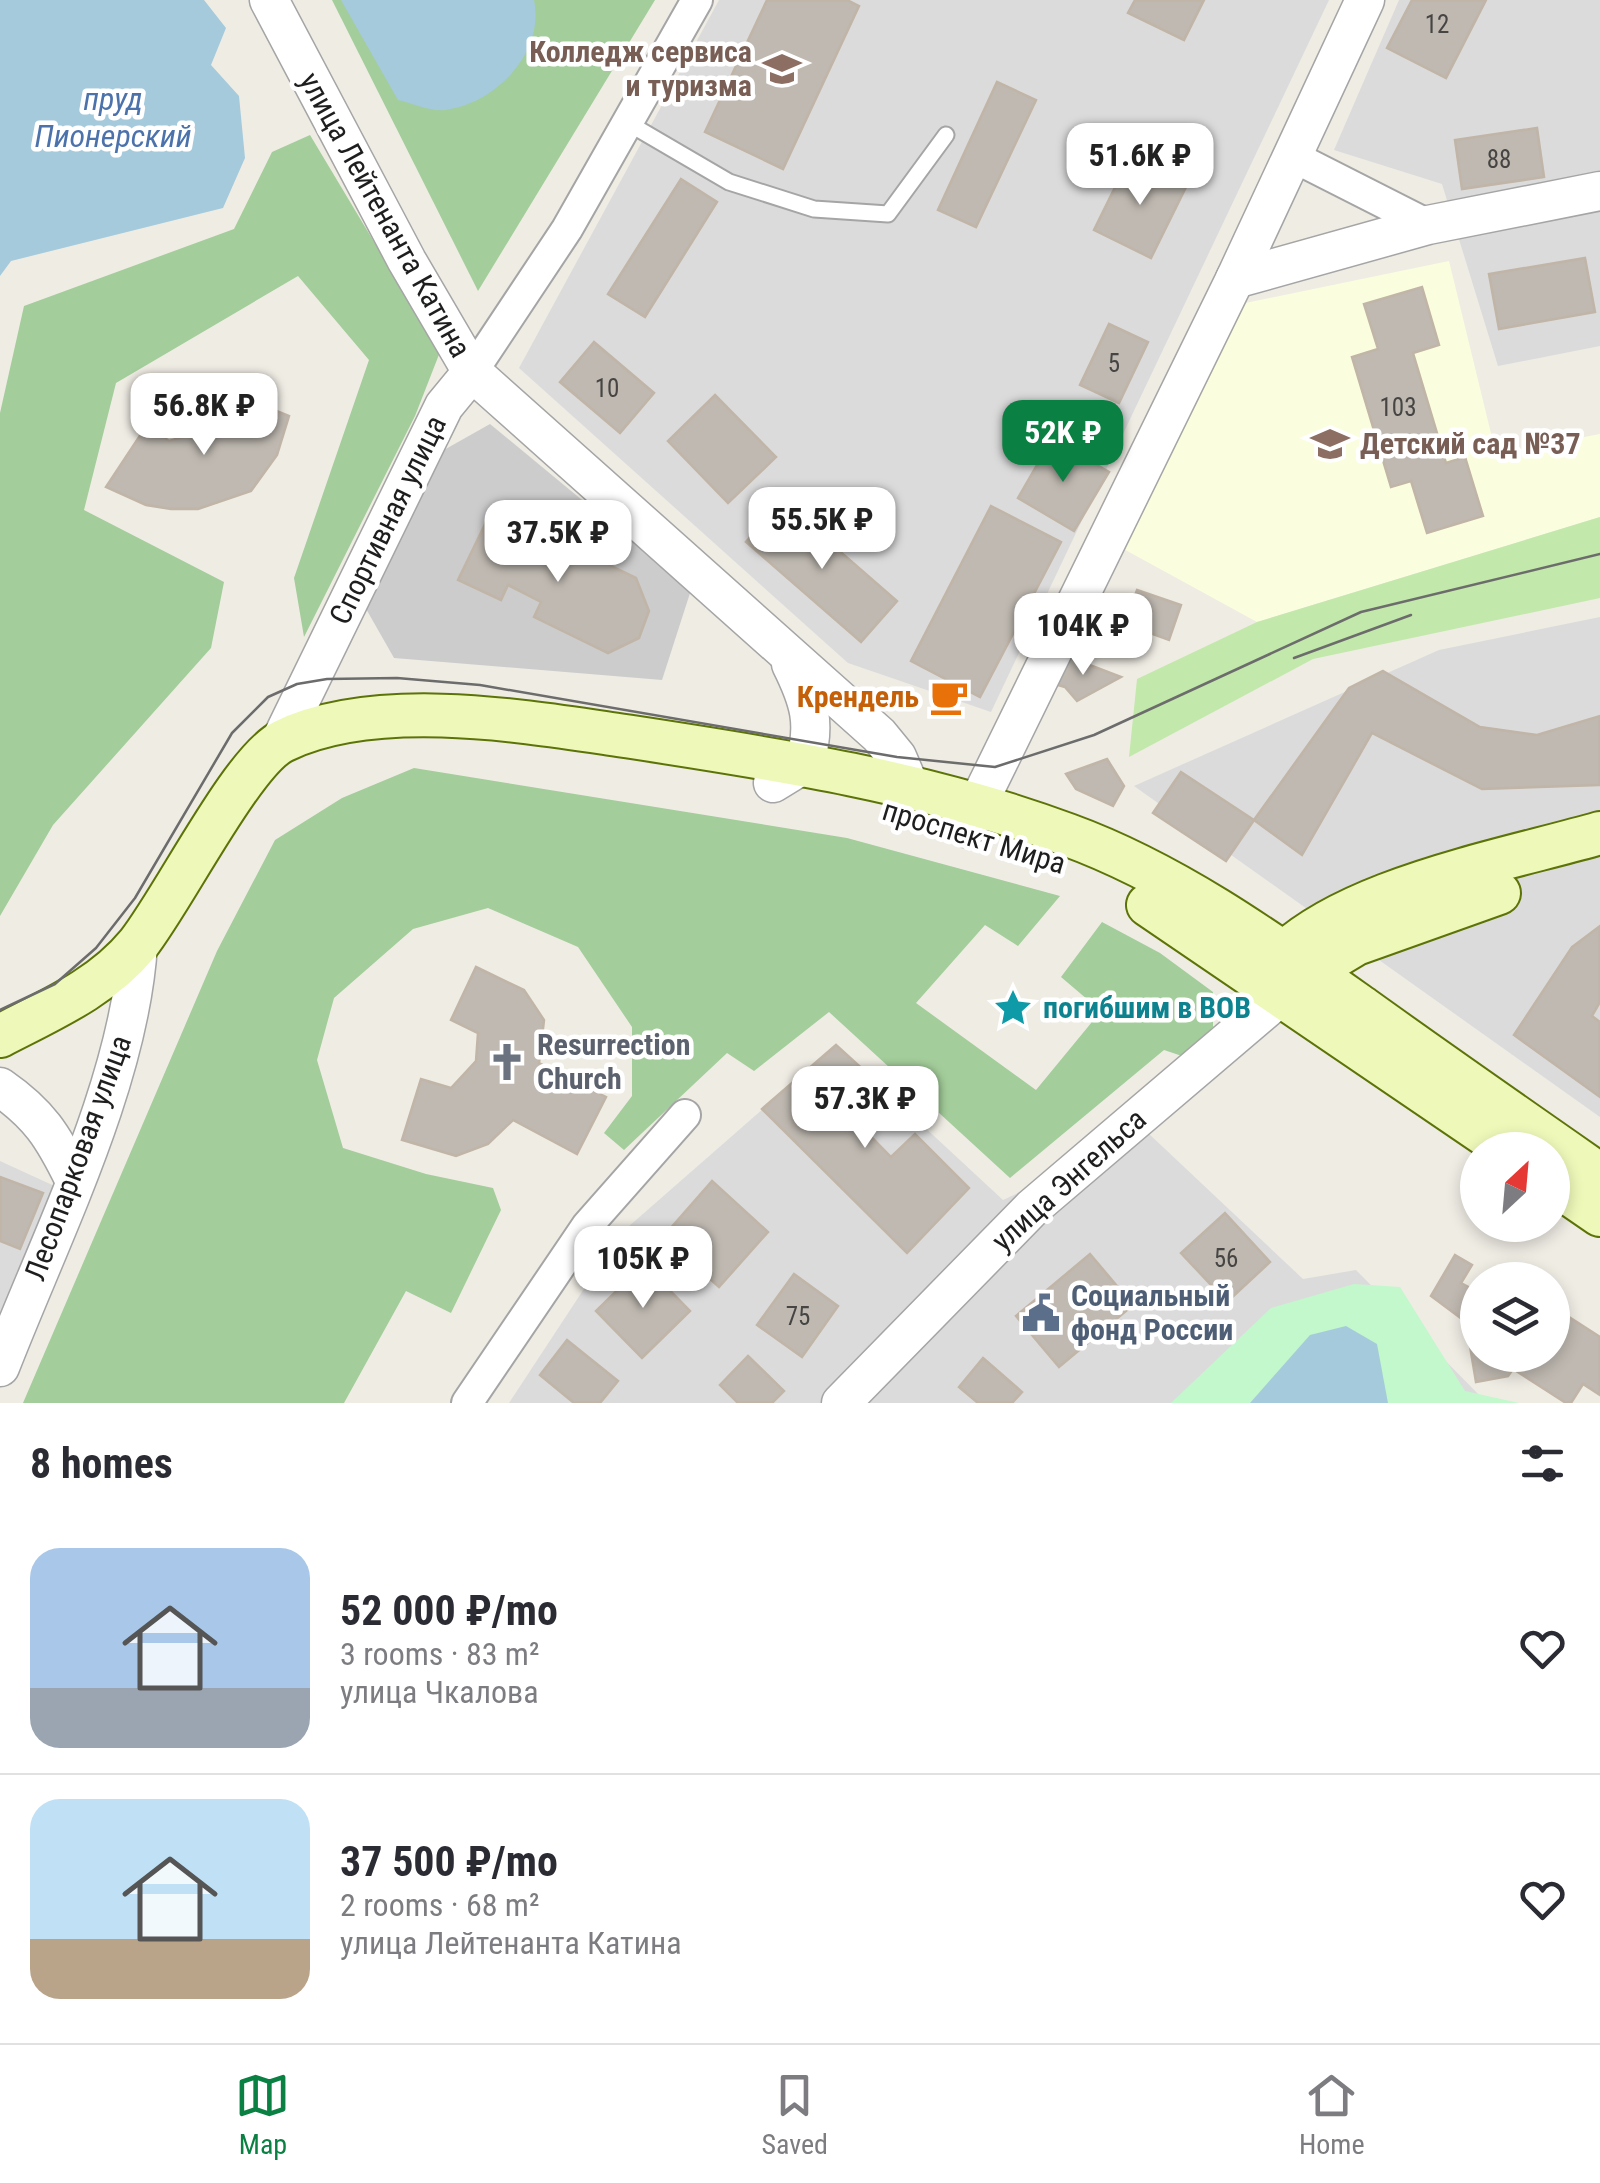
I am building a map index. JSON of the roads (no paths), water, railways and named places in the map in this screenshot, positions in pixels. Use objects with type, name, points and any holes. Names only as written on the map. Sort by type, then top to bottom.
[{"type":"main road","points":[[0,1036],[92,987],[138,944],[240,786],[280,742],[356,720],[469,716],[546,724],[789,774]]},
{"type":"main road","name":"проспект Мира","points":[[789,774],[1070,836],[1146,871],[1285,974],[1485,1132]]},
{"type":"main road","name":"проспект Мира","points":[[789,774],[909,785],[972,817]]},
{"type":"main road","points":[[1285,974],[1331,917],[1378,899],[1600,833]]},
{"type":"main road","points":[[1285,974],[1450,907],[1600,862]]},
{"type":"main road","name":"проспект Мира","points":[[1285,974],[1600,1175]]},
{"type":"main road","points":[[1570,1194],[1600,1215]]},
{"type":"street","name":"улица Лейтенанта Катина","points":[[270,0],[407,261],[472,372],[879,735],[897,757],[909,785]]},
{"type":"street","name":"Спортивная улица","points":[[280,742],[444,406],[472,372],[567,229],[697,0]]},
{"type":"street","points":[[972,817],[1235,279],[1365,0]]},
{"type":"street","points":[[1292,156],[1428,225]]},
{"type":"street","points":[[1235,279],[1428,225],[1600,191]]},
{"type":"street","points":[[784,652],[808,699],[813,725],[789,774]]},
{"type":"street","points":[[322,655],[327,679],[338,702],[356,720]]},
{"type":"street","name":"Лесопарковая улица","points":[[0,1367],[74,1178],[132,1008],[138,944]]},
{"type":"street","name":"улица Энгельса","points":[[841,1403],[1032,1208],[1285,974]]},
{"type":"street","points":[[0,1087],[32,1110],[56,1141],[74,1178]]},
{"type":"street","points":[[467,1403],[587,1226],[685,1115]]},
{"type":"lane","points":[[628,123],[729,182],[814,209],[888,214],[946,135]]},
{"type":"water","name":"пруд Пионерский","points":[[0,0],[204,0],[226,28],[211,65],[239,96],[245,158],[223,208],[11,261],[0,276]]},
{"type":"water","points":[[341,0],[534,0],[535,19],[524,56],[498,86],[464,106],[434,110],[398,100]]},
{"type":"water","points":[[1346,1326],[1377,1344],[1388,1403],[1250,1403],[1310,1335]]},
{"type":"tram line","points":[[0,1010],[55,984],[96,948],[135,898],[232,733],[268,697],[297,684],[327,679],[397,678],[480,685],[897,757],[995,767],[1094,735],[1361,612],[1600,554]]},
{"type":"tram line","points":[[1294,658],[1411,615]]},
{"type":"place","name":"Колледж сервиса и туризма","points":[[782,69]]},
{"type":"place","name":"Детский сад №37","points":[[1330,444]]},
{"type":"place","name":"Крендель","points":[[949,697]]},
{"type":"place","name":"погибшим в ВОВ","points":[[1013,1008]]},
{"type":"place","name":"Resurrection Church","points":[[507,1062]]},
{"type":"place","name":"Социальный фонд России","points":[[1041,1313]]}]
